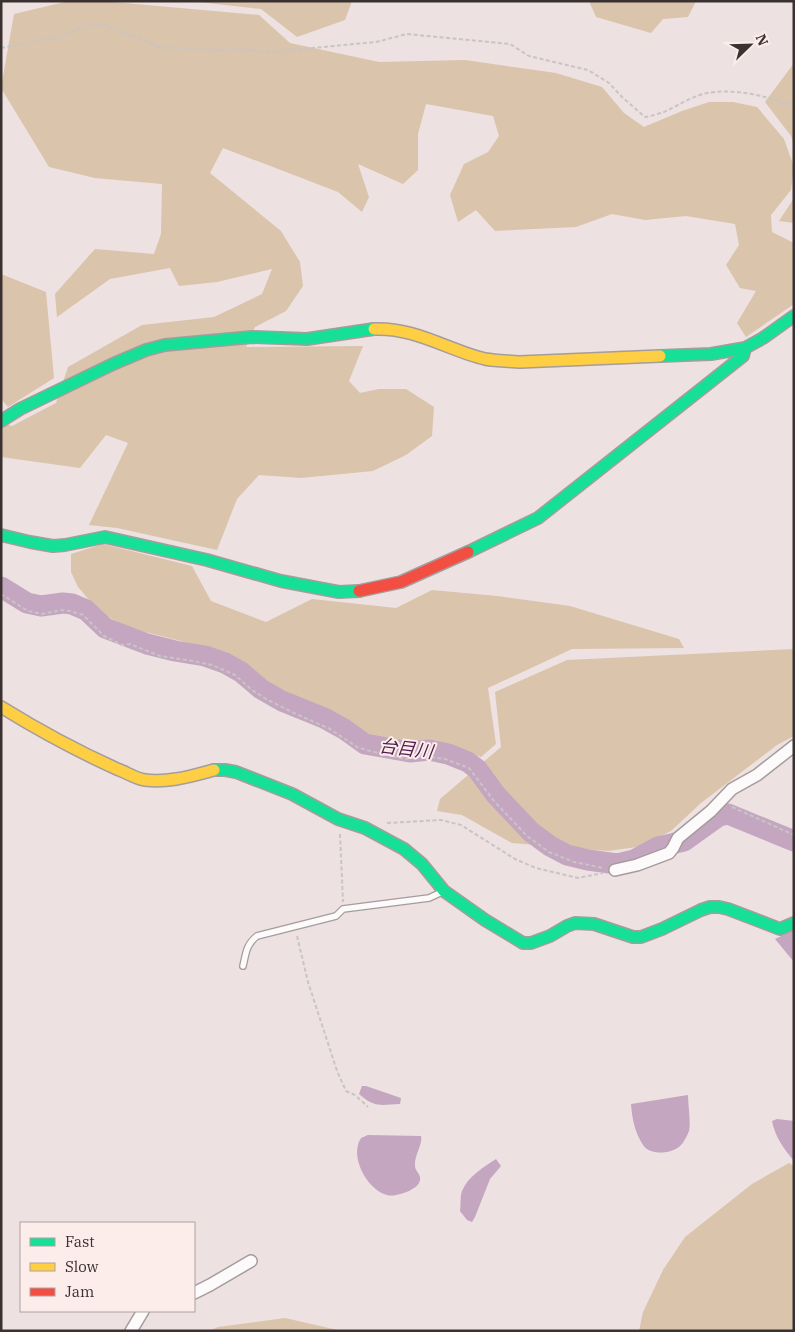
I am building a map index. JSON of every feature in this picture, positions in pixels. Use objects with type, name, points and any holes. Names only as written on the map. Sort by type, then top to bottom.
[{"type":"street","points":[[1,421],[20,409],[137,353],[164,345],[252,337],[308,339],[376,329],[425,337],[486,359],[520,362],[711,354],[745,348],[794,316]]},
{"type":"street","points":[[1,535],[52,546],[61,546],[97,537],[105,537],[207,560],[281,581],[339,592],[356,592],[401,582],[489,543],[538,518],[743,356],[745,348]]},
{"type":"street","points":[[1,707],[88,756],[143,780],[177,780],[215,770],[224,770],[236,772],[292,794],[338,819],[365,828],[404,849],[422,864],[444,891],[485,920],[523,942],[531,943],[575,923],[594,924],[633,937],[641,937],[710,907],[728,909],[780,928],[794,923]]},
{"type":"street","points":[[615,870],[637,865],[669,853],[676,843],[711,811],[732,788],[757,774],[794,746]]},
{"type":"street","points":[[195,1292],[250,1262]]},
{"type":"street","points":[[131,1331],[142,1312]]},
{"type":"lane","points":[[243,966],[247,947],[250,941],[257,936],[336,916],[344,909],[429,898],[444,891]]},
{"type":"path","points":[[1,48],[54,38],[93,24],[104,25],[160,47],[270,52],[376,42],[407,34],[510,44],[529,56],[588,70],[609,83],[645,117],[662,113],[687,99],[718,92],[770,97],[794,106]]},
{"type":"path","points":[[1,594],[28,611],[42,614],[61,610],[83,616],[104,636],[122,645],[130,644],[160,656],[212,665],[235,674],[252,690],[266,699],[330,729],[357,747],[370,752],[405,759],[423,756],[445,759],[468,768],[494,801],[527,836],[549,852],[574,862],[615,870]]},
{"type":"path","points":[[719,802],[738,808],[794,835]]},
{"type":"path","points":[[338,819],[344,909]]},
{"type":"path","points":[[387,823],[441,820],[460,825],[516,860],[536,868],[578,878],[615,870]]},
{"type":"path","points":[[294,926],[308,982],[336,1071],[346,1090],[355,1095],[368,1107]]},
{"type":"shaded area","points":[[69,1],[102,1],[259,15],[290,43],[379,62],[465,60],[556,73],[602,87],[624,113],[644,127],[709,102],[733,102],[757,107],[784,139],[794,167],[791,190],[771,215],[772,232],[794,243],[794,304],[746,337],[737,323],[756,291],[740,288],[726,265],[739,245],[735,224],[686,216],[645,220],[612,214],[576,227],[495,231],[476,210],[458,222],[450,195],[464,164],[488,152],[499,136],[493,116],[426,104],[418,134],[418,170],[403,184],[358,164],[369,197],[362,212],[338,192],[223,148],[210,173],[281,231],[300,262],[303,286],[286,311],[255,327],[246,347],[363,346],[349,381],[360,393],[379,389],[406,389],[434,407],[432,436],[406,455],[373,471],[301,478],[259,475],[237,499],[217,550],[117,528],[89,525],[128,443],[106,435],[80,468],[1,457],[1,422],[12,426],[56,403],[68,367],[142,325],[214,317],[262,294],[272,269],[217,282],[179,286],[170,268],[110,279],[57,317],[55,294],[95,249],[154,254],[161,234],[162,184],[95,178],[49,167],[1,88],[14,14]]},
{"type":"shaded area","points":[[190,1],[352,1],[345,20],[297,37],[261,9]]},
{"type":"shaded area","points":[[589,1],[696,1],[688,17],[663,19],[651,33],[596,17]]},
{"type":"shaded area","points":[[794,63],[794,144],[791,136],[765,102]]},
{"type":"shaded area","points":[[794,198],[794,223],[779,221]]},
{"type":"shaded area","points":[[1,274],[46,292],[54,378],[8,407],[1,399]]},
{"type":"shaded area","points":[[103,544],[192,566],[211,601],[266,622],[312,599],[396,608],[432,590],[497,596],[570,606],[679,639],[684,648],[572,649],[488,688],[496,744],[481,757],[449,744],[374,737],[272,684],[224,652],[130,628],[100,613],[78,587],[71,572],[71,554]]},
{"type":"shaded area","points":[[794,649],[794,736],[777,745],[701,803],[671,831],[637,847],[608,851],[512,843],[462,815],[437,811],[440,799],[501,747],[495,692],[567,660]]},
{"type":"shaded area","points":[[794,930],[794,962],[775,939]]},
{"type":"shaded area","points":[[362,1086],[401,1098],[400,1104],[378,1105],[369,1102],[359,1094]]},
{"type":"shaded area","points":[[688,1095],[690,1128],[682,1144],[667,1152],[656,1152],[646,1149],[636,1130],[631,1104]]},
{"type":"shaded area","points":[[777,1119],[794,1121],[794,1161],[783,1147],[775,1132],[772,1121]]},
{"type":"shaded area","points":[[368,1135],[421,1136],[421,1143],[415,1162],[415,1168],[420,1178],[417,1185],[409,1191],[393,1196],[374,1188],[360,1167],[357,1152],[361,1138]]},
{"type":"shaded area","points":[[496,1159],[501,1166],[490,1179],[472,1222],[467,1220],[460,1211],[462,1191],[472,1176]]},
{"type":"shaded area","points":[[789,1163],[794,1166],[794,1331],[639,1331],[643,1312],[663,1270],[685,1237],[752,1184]]},
{"type":"shaded area","points":[[285,1318],[342,1331],[209,1331],[218,1327]]},
{"type":"waterway","name":"台目川","points":[[1,587],[27,603],[41,606],[63,603],[72,604],[86,610],[105,628],[147,644],[205,656],[225,663],[241,672],[261,689],[282,701],[324,718],[365,744],[410,752],[429,750],[448,754],[468,762],[477,769],[496,795],[531,832],[550,846],[567,855],[617,864],[634,860],[658,847],[684,841],[719,816],[728,814],[794,841]]},
{"type":"traffic: fast","points":[[660,356],[711,354],[745,348],[794,316]]},
{"type":"traffic: fast","points":[[1,421],[20,409],[113,364],[146,350],[165,345],[252,337],[307,339],[374,329]]},
{"type":"traffic: fast","points":[[468,552],[538,518],[743,356],[745,348]]},
{"type":"traffic: fast","points":[[1,535],[53,546],[105,537],[207,560],[281,581],[339,592],[359,591]]},
{"type":"traffic: fast","points":[[214,770],[236,772],[292,794],[338,819],[365,828],[404,849],[422,864],[444,891],[485,920],[523,943],[531,943],[550,936],[575,923],[594,924],[633,937],[641,937],[710,907],[728,909],[780,929],[794,923]]},
{"type":"traffic: slow","points":[[374,329],[389,329],[417,335],[471,355],[494,360],[520,362],[660,356]]},
{"type":"traffic: slow","points":[[1,707],[72,748],[135,777],[154,781],[171,780],[214,770]]},
{"type":"traffic: jam","points":[[359,591],[401,582],[468,552]]}]
